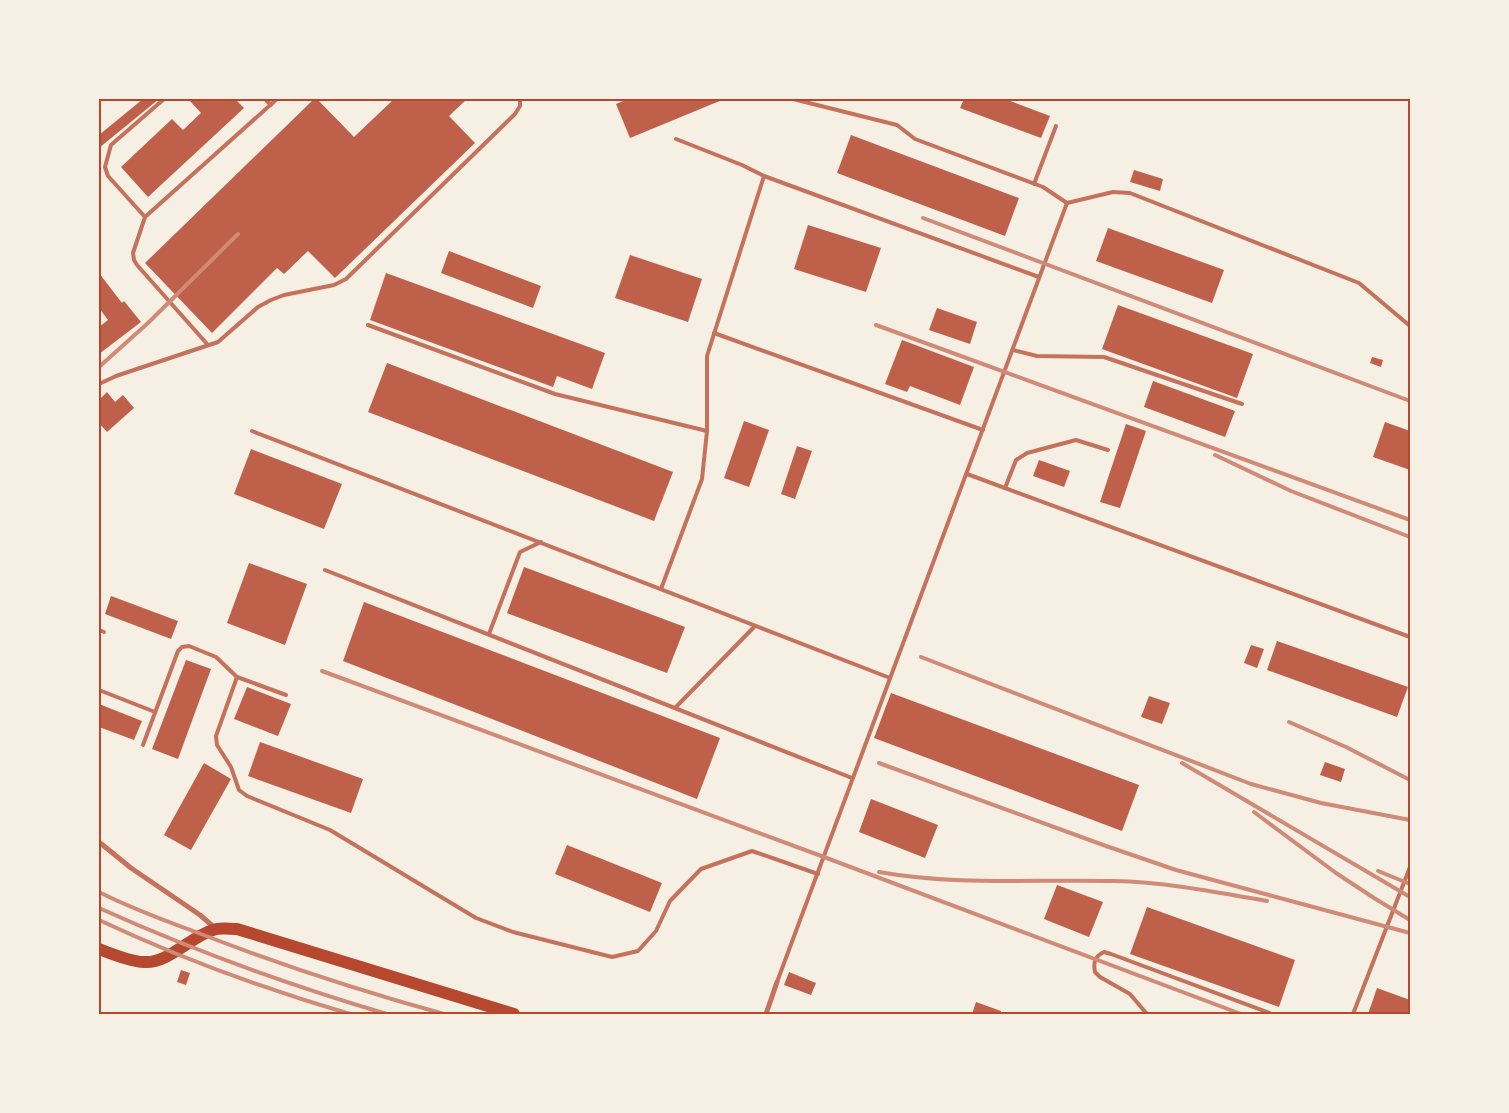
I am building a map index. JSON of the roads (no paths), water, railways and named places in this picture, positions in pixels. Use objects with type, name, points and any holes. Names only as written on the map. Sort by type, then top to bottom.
[{"type":"main road","points":[[101,953],[144,963],[159,960],[175,952],[201,934],[216,928],[237,929],[514,1014]]},
{"type":"street","points":[[99,842],[131,868],[216,928]]},
{"type":"street","points":[[766,1014],[777,982]]},
{"type":"lane","points":[[144,217],[108,176],[105,171],[106,162],[112,145],[164,99]]},
{"type":"lane","points":[[266,99],[271,105]]},
{"type":"lane","points":[[208,346],[137,266],[134,260],[135,246],[144,217],[277,99]]},
{"type":"lane","points":[[99,384],[116,376],[218,342],[258,307],[271,300],[284,295],[334,285],[346,279],[515,114],[520,106],[520,99]]},
{"type":"lane","points":[[793,99],[897,125],[915,139],[1034,184],[1057,195],[1067,203]]},
{"type":"lane","points":[[1034,184],[1056,126]]},
{"type":"lane","points":[[676,139],[742,165],[764,176],[1039,277]]},
{"type":"lane","points":[[661,589],[702,479],[707,431],[707,356],[764,176]]},
{"type":"lane","points":[[1067,203],[1113,192],[1130,193],[1360,283],[1410,326]]},
{"type":"lane","points":[[777,982],[1067,203]]},
{"type":"lane","points":[[368,326],[555,394],[707,431]]},
{"type":"lane","points":[[714,333],[983,430]]},
{"type":"lane","points":[[1013,350],[1037,356],[1104,357],[1242,404]]},
{"type":"lane","points":[[252,431],[890,678]]},
{"type":"lane","points":[[1005,488],[1016,460],[1027,453],[1076,440],[1108,450]]},
{"type":"lane","points":[[967,474],[1410,637]]},
{"type":"lane","points":[[489,634],[520,552],[541,542]]},
{"type":"lane","points":[[325,570],[852,778]]},
{"type":"lane","points":[[675,708],[755,626]]},
{"type":"lane","points":[[99,630],[104,632]]},
{"type":"lane","points":[[143,746],[178,651],[182,647],[189,646],[216,656],[237,677],[286,694]]},
{"type":"lane","points":[[237,677],[216,736],[217,745],[231,768],[239,790],[247,796],[330,830],[476,918],[513,932],[612,957],[638,951],[656,931],[670,901],[701,870],[752,851],[818,874]]},
{"type":"lane","points":[[99,690],[155,712]]},
{"type":"lane","points":[[1353,1014],[1410,867]]},
{"type":"lane","points":[[1147,1014],[1130,994],[1107,982],[1095,972],[1095,959],[1098,955],[1104,952],[1111,954],[1272,1014]]},
{"type":"railway","points":[[923,218],[1410,401]]},
{"type":"railway","points":[[99,367],[148,323],[238,234]]},
{"type":"railway","points":[[876,325],[1410,520]]},
{"type":"railway","points":[[1215,455],[1291,491],[1410,537]]},
{"type":"railway","points":[[921,657],[1251,784],[1321,803],[1410,820]]},
{"type":"railway","points":[[322,671],[1241,1014]]},
{"type":"railway","points":[[1289,722],[1346,747],[1410,780]]},
{"type":"railway","points":[[879,763],[1176,870],[1410,933]]},
{"type":"railway","points":[[1182,763],[1410,897]]},
{"type":"railway","points":[[1254,812],[1336,873],[1410,920]]},
{"type":"railway","points":[[1378,871],[1410,884]]},
{"type":"railway","points":[[879,872],[938,879],[1152,883],[1267,901]]},
{"type":"railway","points":[[99,892],[149,914],[291,967],[444,1014]]},
{"type":"railway","points":[[99,908],[241,966],[387,1014]]},
{"type":"railway","points":[[99,920],[223,972],[350,1014]]}]
